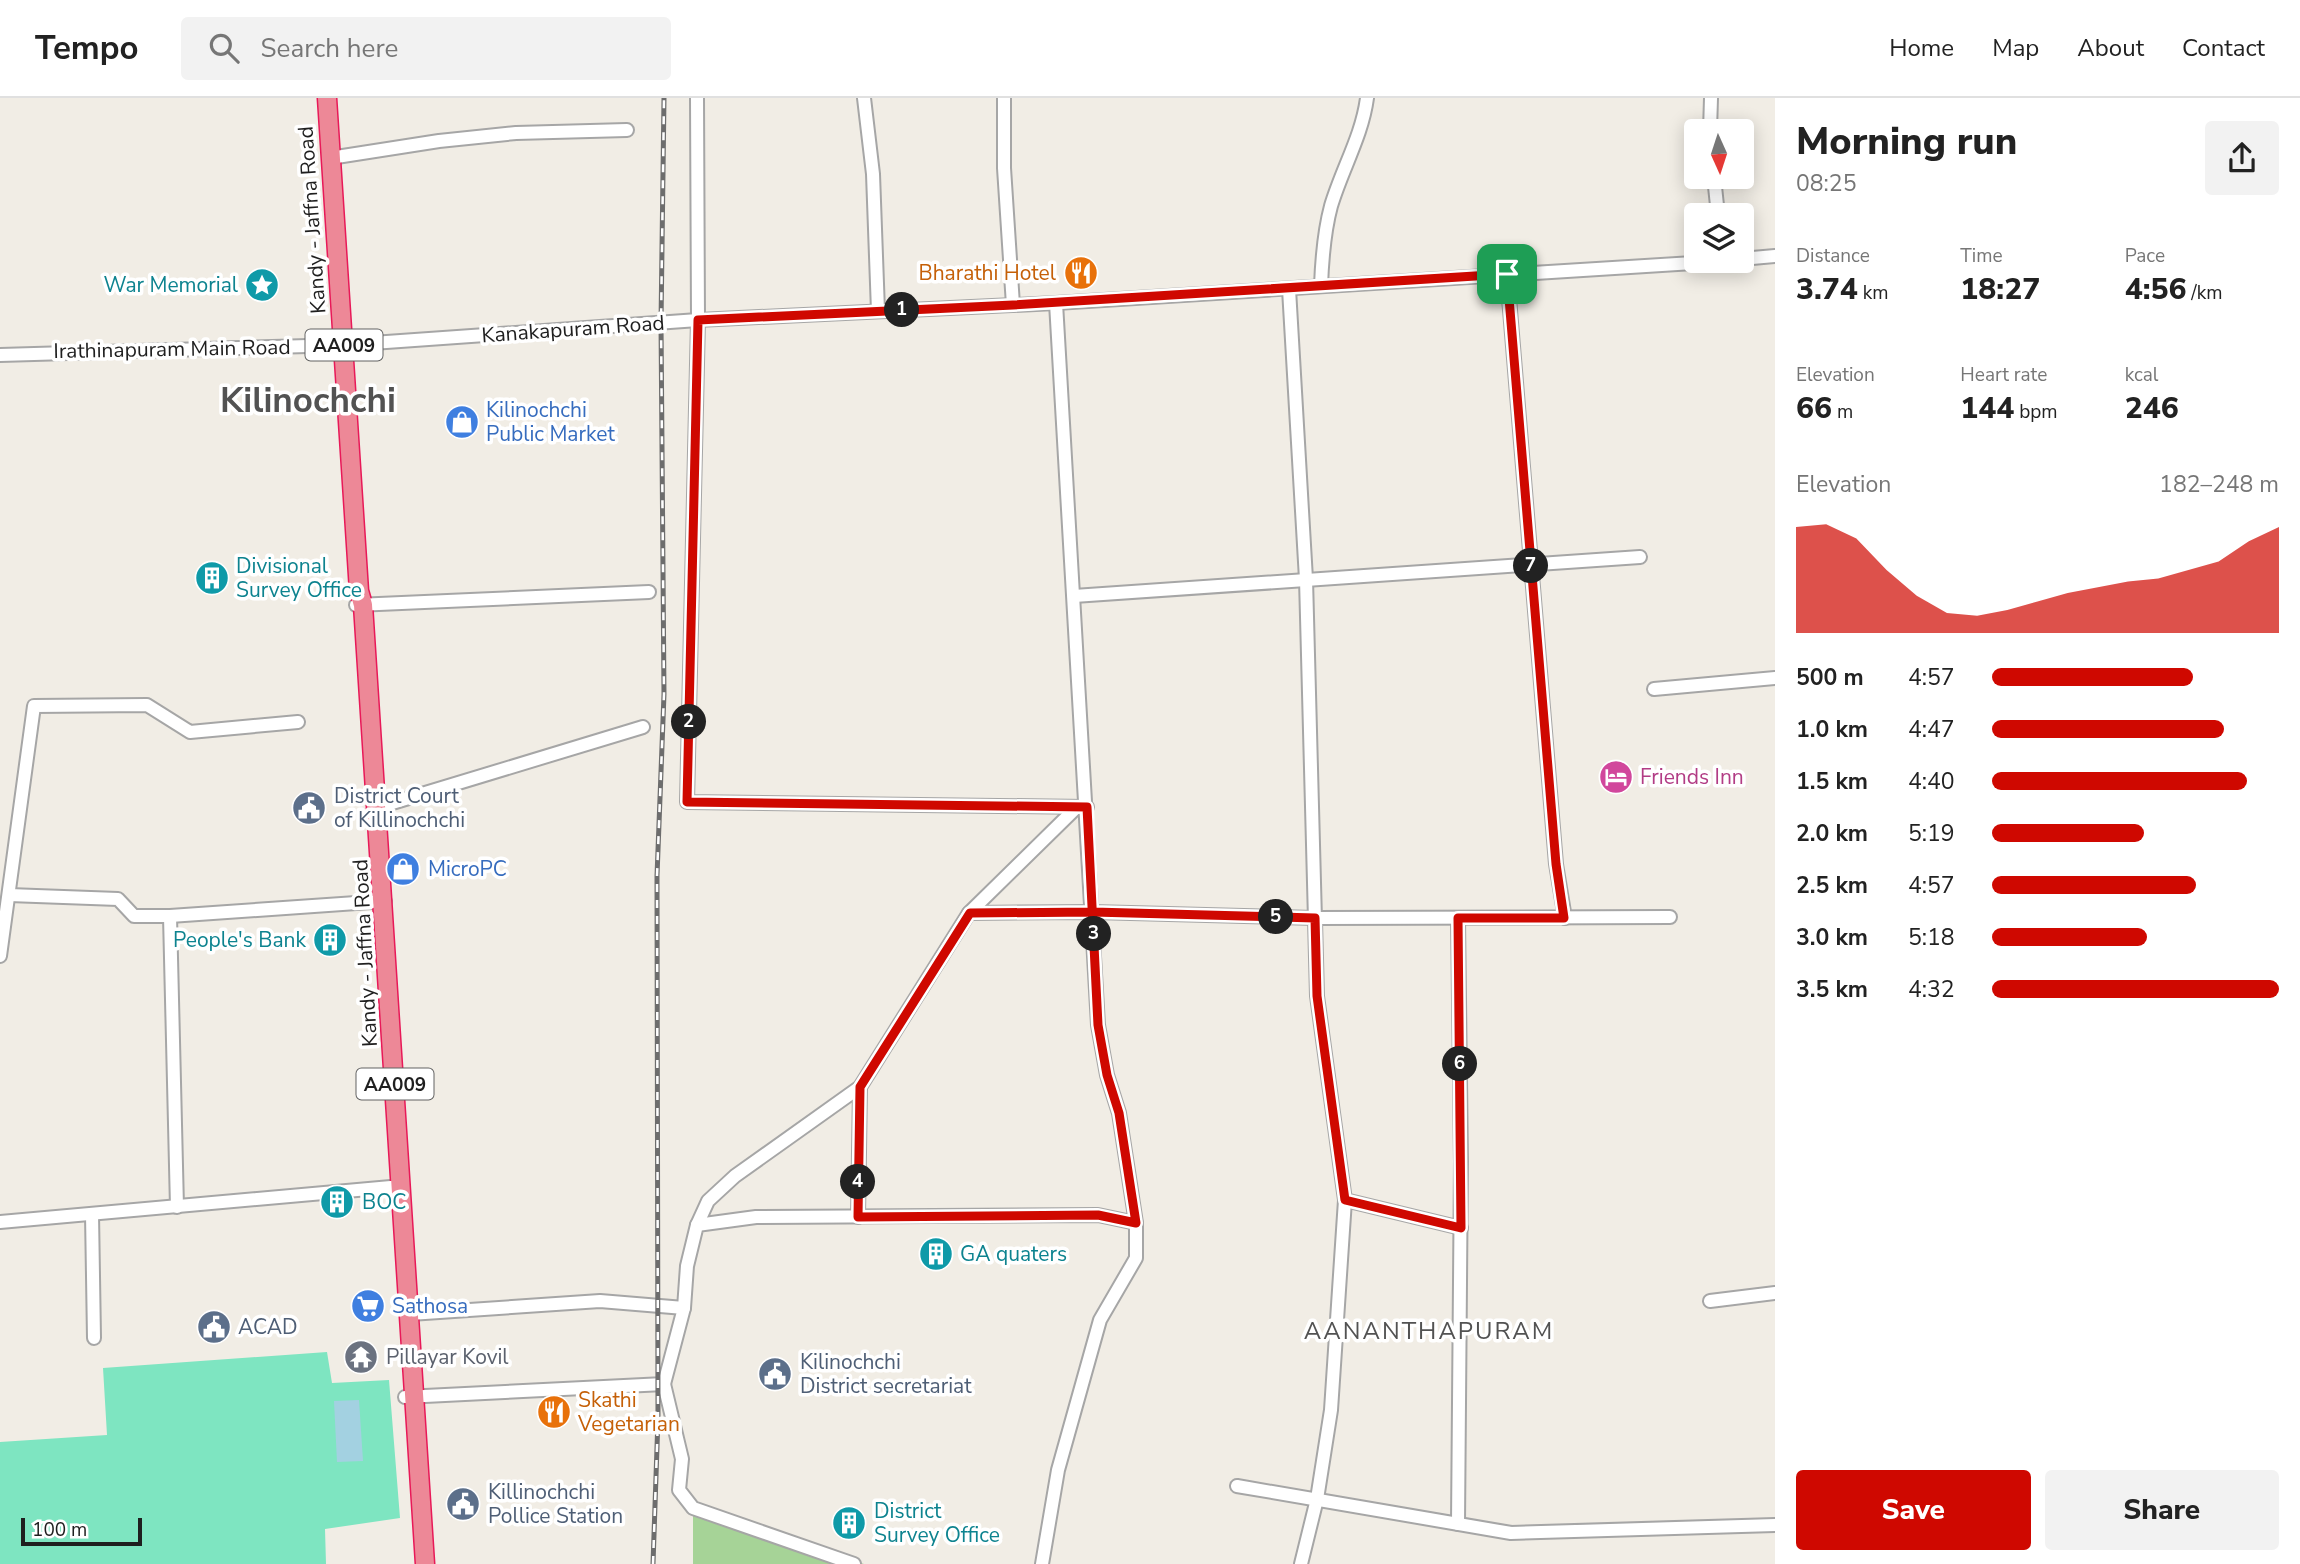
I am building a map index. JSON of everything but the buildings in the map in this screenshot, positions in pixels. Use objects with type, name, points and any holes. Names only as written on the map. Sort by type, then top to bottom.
[{"type":"highway","name":"Kandy - Jaffna Road","points":[[327,98],[410,1396],[425,1564]]},
{"type":"highway","name":"Kandy - Jaffna Road","points":[[360,601],[379,807],[379,902]]},
{"type":"highway","name":"Kandy - Jaffna Road","points":[[397,1186],[410,1314],[414,1564]]},
{"type":"street","points":[[697,98],[698,320],[687,802],[1082,807]]},
{"type":"street","points":[[864,98],[873,174],[878,311]]},
{"type":"street","points":[[1004,98],[1004,168],[1013,305]]},
{"type":"street","points":[[1321,286],[1322,256],[1331,207],[1364,118],[1367,98]]},
{"type":"street","points":[[1710,119],[1711,98]]},
{"type":"street","points":[[330,158],[491,135],[627,130]]},
{"type":"street","points":[[1754,258],[1775,257]]},
{"type":"street","name":"Kanakapuram Road","points":[[344,345],[698,320],[1056,303],[1684,263]]},
{"type":"street","points":[[1507,274],[1556,864],[1564,918]]},
{"type":"street","points":[[1289,289],[1306,579],[1317,996],[1345,1200],[1331,1410],[1317,1499],[1301,1564]]},
{"type":"street","points":[[1042,1564],[1058,1470],[1100,1320],[1136,1258],[1136,1223],[1119,1113],[1107,1075],[1098,1025],[1093,912],[1082,807],[1074,596],[1056,303]]},
{"type":"street","name":"Irathinapuram Main Road","points":[[0,355],[344,345]]},
{"type":"street","points":[[1074,596],[1640,557]]},
{"type":"street","points":[[360,601],[649,592]]},
{"type":"street","points":[[1654,689],[1775,678]]},
{"type":"street","points":[[0,956],[34,706],[147,705],[190,732],[298,722]]},
{"type":"street","points":[[379,807],[643,727]]},
{"type":"street","points":[[854,1564],[693,1508],[679,1490],[682,1459],[664,1384],[684,1308],[687,1266],[697,1225],[708,1201],[735,1176],[860,1087],[970,913],[1082,807]]},
{"type":"street","points":[[9,895],[118,899],[134,916],[379,902]]},
{"type":"street","points":[[970,913],[1093,912],[1315,918],[1670,917]]},
{"type":"street","points":[[170,916],[177,1207]]},
{"type":"street","points":[[1458,918],[1461,1228],[1458,1524]]},
{"type":"street","points":[[858,1217],[860,1087]]},
{"type":"street","points":[[0,1222],[397,1186]]},
{"type":"street","points":[[1345,1200],[1461,1228]]},
{"type":"street","points":[[92,1214],[94,1338]]},
{"type":"street","points":[[697,1225],[757,1217],[1098,1215],[1136,1223]]},
{"type":"street","points":[[1710,1301],[1775,1293]]},
{"type":"street","points":[[410,1314],[600,1301],[684,1308]]},
{"type":"street","points":[[410,1396],[664,1384]]},
{"type":"street","points":[[1237,1486],[1511,1533],[1775,1525]]},
{"type":"green space","points":[[327,1352],[332,1383],[389,1380],[400,1518],[325,1529],[326,1564],[0,1564],[0,1442],[107,1435],[103,1368]]},
{"type":"green space","points":[[693,1508],[864,1564],[693,1564]]},
{"type":"water","points":[[359,1400],[363,1461],[337,1462],[334,1401]]},
{"type":"railway","points":[[653,1564],[658,1418],[657,876],[664,694],[661,323],[664,98]]},
{"type":"place","name":"Bharathi Hotel","points":[[1081,273]]},
{"type":"place","name":"War Memorial","points":[[262,285]]},
{"type":"place","name":"Kilinochchi Public Market","points":[[462,422]]},
{"type":"place","name":"Divisional Survey Office","points":[[212,578]]},
{"type":"place","name":"Friends Inn","points":[[1616,777]]},
{"type":"place","name":"District Court of Killinochchi","points":[[309,808]]},
{"type":"place","name":"MicroPC","points":[[403,869]]},
{"type":"place","name":"People's Bank","points":[[330,940]]},
{"type":"place","name":"BOC","points":[[337,1202]]},
{"type":"place","name":"GA quaters","points":[[936,1254]]},
{"type":"place","name":"Sathosa","points":[[368,1306]]},
{"type":"place","name":"ACAD","points":[[214,1327]]},
{"type":"place","name":"Pillayar Kovil","points":[[361,1357]]},
{"type":"place","name":"Kilinochchi District secretariat","points":[[775,1374]]},
{"type":"place","name":"Skathi Vegetarian","points":[[554,1412]]},
{"type":"place","name":"Killinochchi Pollice Station","points":[[463,1504]]},
{"type":"place","name":"District Survey Office","points":[[849,1523]]},
{"type":"district","name":"Kilinochchi","points":[[308,400]]},
{"type":"district","name":"AANANTHAPURAM","points":[[1429,1331]]},
{"type":"route","points":[[1507,274],[1013,305],[698,320],[687,802],[1087,807],[1093,912],[1095,944],[1098,1025],[1107,1075],[1119,1113],[1136,1223],[1098,1215],[858,1217],[860,1087],[970,913],[1093,912],[1315,918],[1317,996],[1345,1200],[1461,1228],[1458,918],[1564,918],[1556,864],[1507,274]]}]
